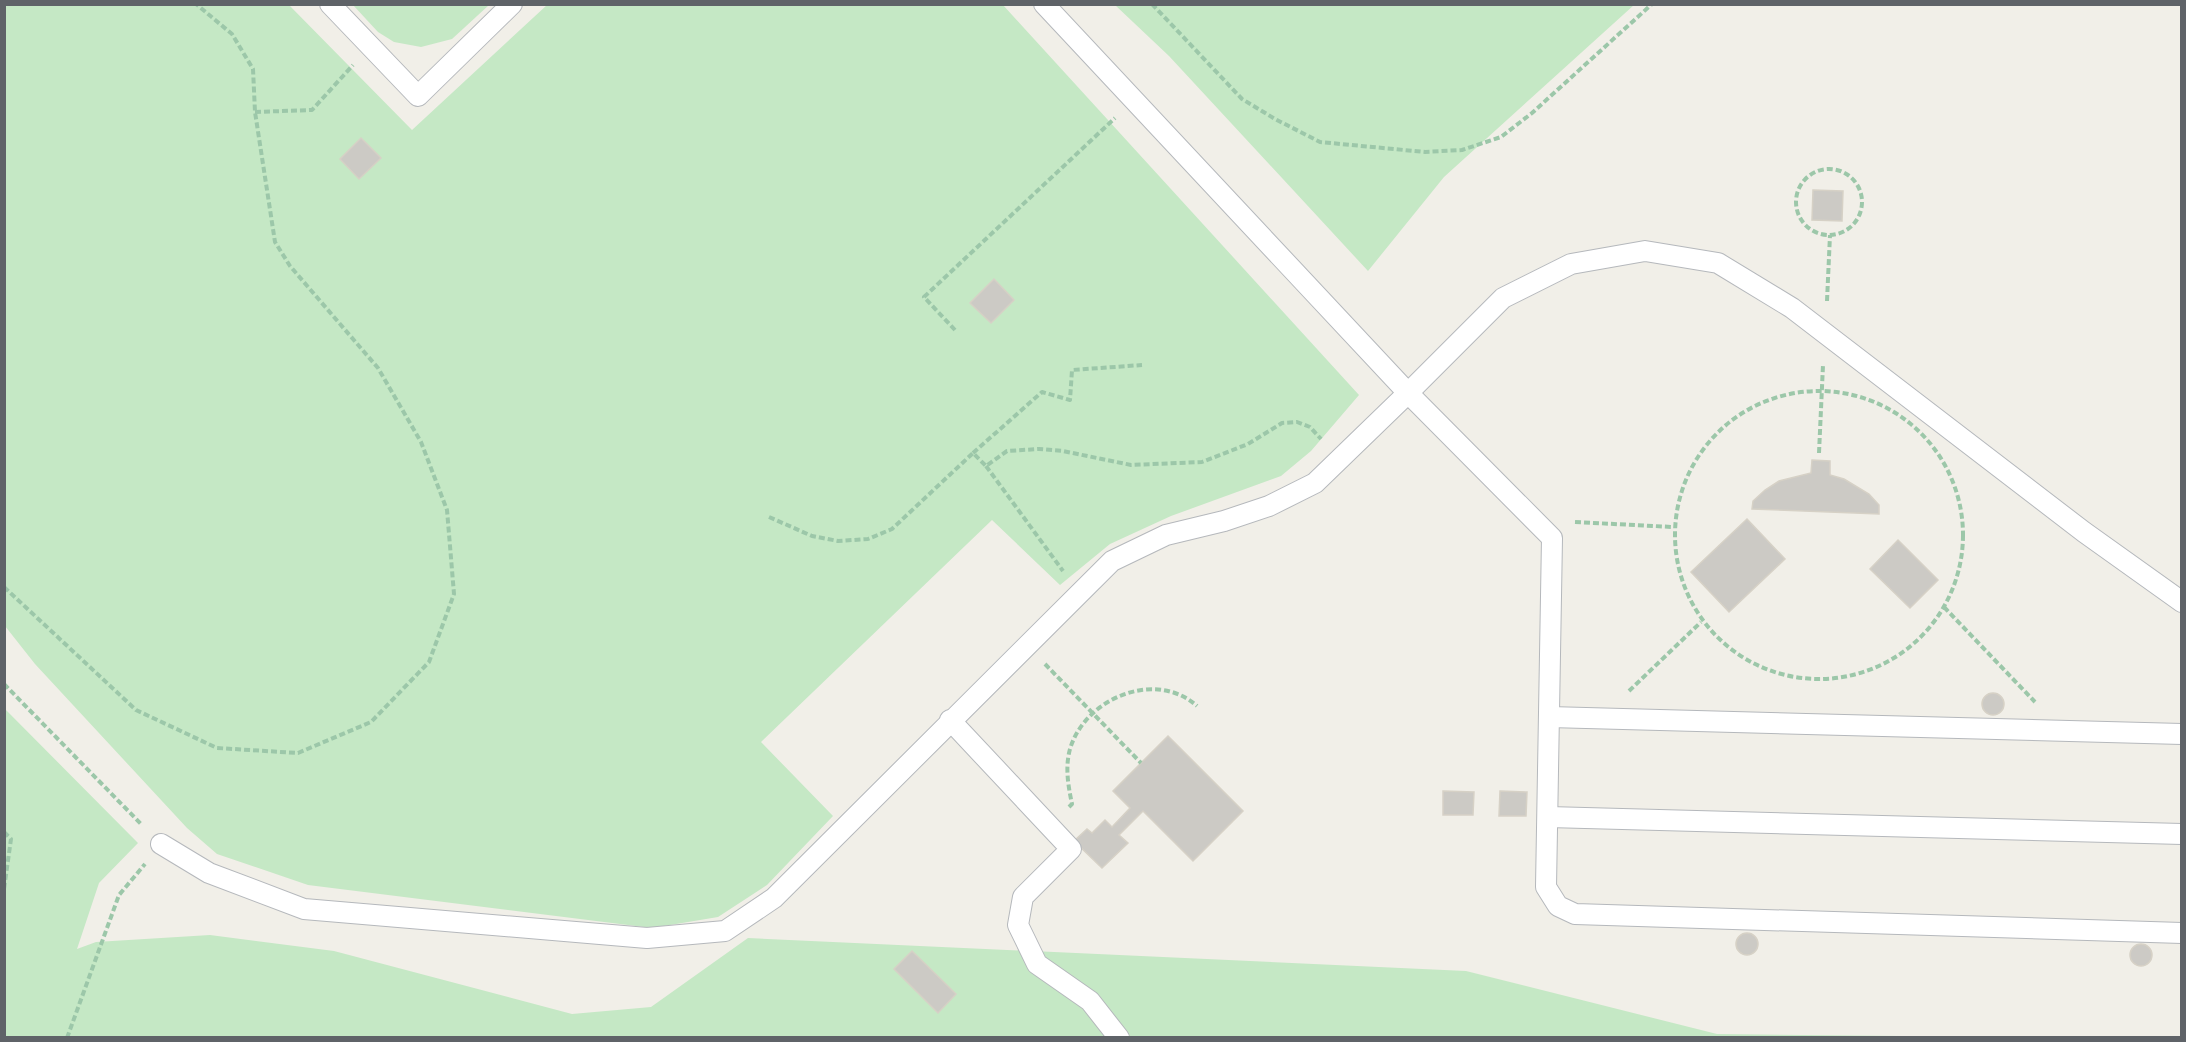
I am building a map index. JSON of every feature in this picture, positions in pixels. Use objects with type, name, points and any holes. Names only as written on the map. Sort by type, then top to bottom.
[{"type":"lane","points":[[330,4],[418,96],[512,4]]},
{"type":"lane","points":[[1044,4],[1408,393],[1552,538],[1546,887],[1558,906],[1575,914],[2181,933]]},
{"type":"lane","points":[[161,844],[208,873],[304,909],[647,938],[725,931],[774,898],[1025,644],[1112,561],[1166,535],[1224,521],[1269,506],[1315,483],[1503,298],[1571,264],[1645,251],[1718,263],[1792,308],[2084,532],[2181,602]]},
{"type":"lane","points":[[1549,717],[2181,734]]},
{"type":"lane","points":[[950,720],[1071,849],[1023,897],[1018,926],[1037,964],[1090,1000],[1119,1038]]},
{"type":"lane","points":[[1548,817],[2181,834]]},
{"type":"path","points":[[4,587],[136,710],[217,748],[298,753],[371,722],[429,662],[454,594],[447,510],[421,442],[378,368],[290,266],[275,242],[255,111],[253,69],[232,34],[196,4]]},
{"type":"path","points":[[1152,4],[1242,99],[1275,118],[1320,142],[1425,152],[1461,150],[1501,137],[1532,113],[1652,4]]},
{"type":"path","points":[[255,111],[312,110],[370,47]]},
{"type":"path","points":[[955,330],[924,297],[1133,101]]},
{"type":"path","points":[[1821,170],[1831,170],[1851,178],[1861,197],[1857,219],[1850,227],[1830,235],[1819,234],[1802,222],[1796,202],[1797,191],[1803,182],[1821,170]]},
{"type":"path","points":[[1819,453],[1830,235]]},
{"type":"path","points":[[769,517],[812,536],[838,541],[868,539],[892,529],[1042,392],[1070,400],[1072,370],[1142,364]]},
{"type":"path","points":[[1829,390],[1874,400],[1913,424],[1943,459],[1961,501],[1964,546],[1951,595],[1923,637],[1882,666],[1834,680],[1784,677],[1738,657],[1701,622],[1679,577],[1674,527],[1683,483],[1707,443],[1741,412],[1783,394],[1829,390]]},
{"type":"path","points":[[986,466],[1007,451],[1039,449],[1063,451],[1131,465],[1202,462],[1248,444],[1282,423],[1297,422],[1310,427],[1340,460]]},
{"type":"path","points":[[973,453],[986,466],[1065,574]]},
{"type":"path","points":[[1564,521],[1674,527]]},
{"type":"path","points":[[1944,606],[2062,730]]},
{"type":"path","points":[[1600,718],[1701,622]]},
{"type":"path","points":[[1025,644],[1140,763]]},
{"type":"path","points":[[4,684],[161,844],[119,895],[67,1038]]},
{"type":"path","points":[[1050,827],[1072,804],[1066,777],[1070,748],[1083,723],[1104,703],[1130,692],[1159,689],[1186,696],[1197,706]]},
{"type":"path","points":[[4,832],[11,839],[4,889]]},
{"type":"green space","points":[[5,5],[289,5],[412,130],[547,5],[1003,5],[1359,395],[1311,451],[1281,476],[1171,516],[1110,544],[1060,585],[992,520],[761,742],[833,816],[767,885],[718,917],[652,928],[308,885],[217,854],[187,828],[35,664],[5,626]]},
{"type":"green space","points":[[353,5],[489,5],[452,39],[421,47],[394,42],[378,32]]},
{"type":"green space","points":[[1115,5],[1634,5],[1444,177],[1368,271],[1169,56]]},
{"type":"green space","points":[[4,708],[138,843],[99,883],[77,949],[96,942],[210,935],[334,951],[572,1014],[651,1007],[748,938],[1466,971],[1717,1034],[2003,1037],[5,1037]]},
{"type":"building","points":[[361,138],[381,158],[359,179],[340,159]]},
{"type":"building","points":[[1813,190],[1843,191],[1842,221],[1812,220]]},
{"type":"building","points":[[994,279],[1014,300],[991,323],[970,303]]},
{"type":"building","points":[[1812,460],[1830,461],[1830,475],[1844,479],[1869,494],[1879,505],[1879,514],[1752,509],[1753,501],[1779,481],[1811,473]]},
{"type":"building","points":[[1747,519],[1785,559],[1729,612],[1691,572]]},
{"type":"building","points":[[1898,540],[1938,580],[1910,608],[1870,569]]},
{"type":"building","points":[[1989,693],[1997,693],[2004,700],[2004,708],[1997,715],[1989,715],[1982,708],[1982,700]]},
{"type":"building","points":[[1168,736],[1243,811],[1193,861],[1143,811],[1119,835],[1128,843],[1102,868],[1074,841],[1087,829],[1092,833],[1105,820],[1112,827],[1130,808],[1113,791]]},
{"type":"building","points":[[1443,791],[1474,792],[1473,815],[1443,815]]},
{"type":"building","points":[[1500,791],[1527,792],[1526,816],[1499,816]]},
{"type":"building","points":[[1747,933],[1755,936],[1758,944],[1755,952],[1747,955],[1739,952],[1736,944],[1739,936]]},
{"type":"building","points":[[2141,944],[2149,947],[2152,955],[2149,963],[2141,966],[2133,963],[2130,955],[2133,947]]},
{"type":"building","points":[[912,951],[956,994],[938,1013],[894,969]]}]
